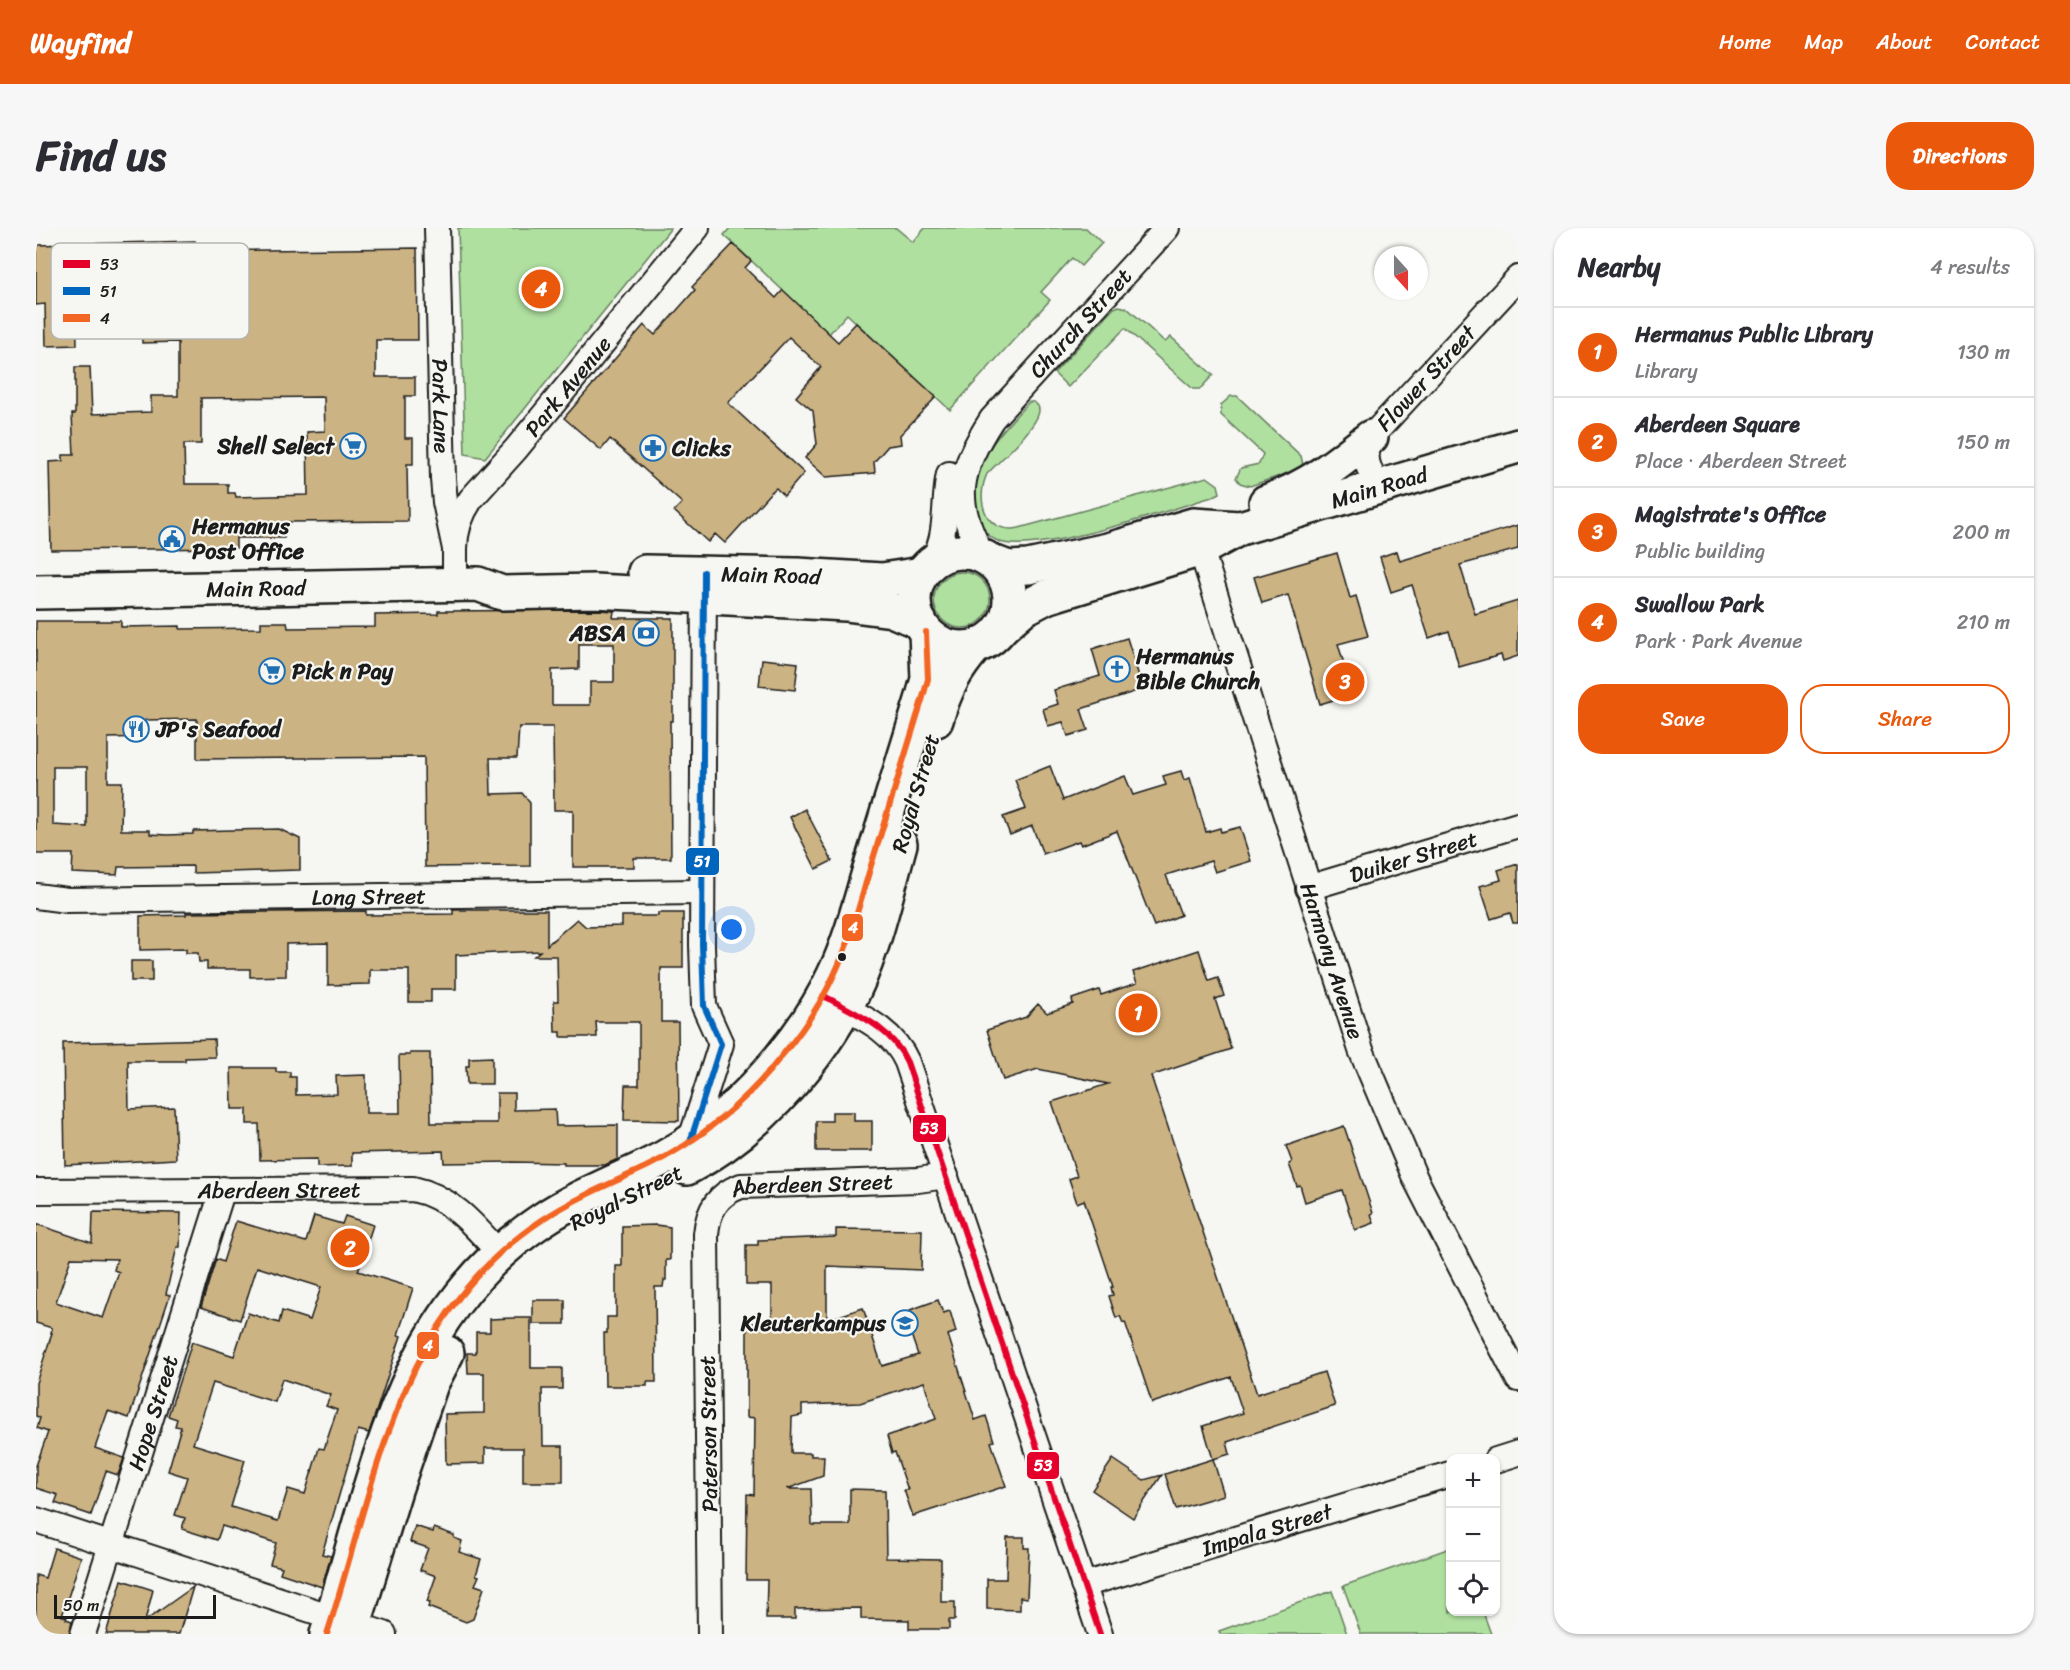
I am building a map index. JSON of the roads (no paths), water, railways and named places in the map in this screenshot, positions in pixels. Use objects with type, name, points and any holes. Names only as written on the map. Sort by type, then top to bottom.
[{"type":"main road","points":[[1197,537],[1223,517],[1306,486],[1325,474],[1371,437]]},
{"type":"main road","name":"Main Road","points":[[36,592],[466,584],[502,574],[704,584],[882,580],[925,571],[936,560],[947,555],[965,553],[1008,568],[1041,565],[1108,550],[1197,537],[1240,528],[1518,446]]},
{"type":"main road","name":"Main Road","points":[[704,584],[892,610],[923,627],[944,645],[965,648],[991,639],[1023,609],[1046,597],[1197,537]]},
{"type":"main road","points":[[986,559],[1003,574],[1010,591],[1010,610],[1002,627]]},
{"type":"main road","points":[[923,627],[915,610],[914,598],[925,571]]},
{"type":"main road","name":"Royal Street","points":[[350,1629],[431,1384],[444,1358],[476,1309],[515,1266],[541,1243],[600,1206],[695,1164],[745,1128],[791,1085],[834,1002],[845,949],[923,697],[928,679],[923,627]]},
{"type":"main road","name":"Royal Street","points":[[350,1629],[378,1458],[407,1384],[436,1331],[462,1295],[499,1252],[520,1235],[572,1202],[646,1167],[690,1142],[765,1077],[804,1027],[859,977],[876,929],[947,686],[958,666],[976,646]]},
{"type":"street","name":"Park Lane","points":[[437,228],[443,479],[445,502],[455,549],[466,584]]},
{"type":"street","name":"Park Avenue","points":[[455,549],[457,528],[465,508],[697,228]]},
{"type":"street","name":"Church Street","points":[[925,571],[938,552],[942,538],[945,524],[946,489],[955,459],[970,436],[992,419],[1167,228]]},
{"type":"street","name":"Flower Street","points":[[1379,487],[1367,468],[1366,453],[1371,437],[1518,278]]},
{"type":"street","name":"Church Street","points":[[986,559],[970,535],[965,520],[962,489],[975,448],[992,419]]},
{"type":"street","name":"Harmony Avenue","points":[[1197,537],[1361,1050],[1415,1178],[1518,1379]]},
{"type":"street","points":[[690,1142],[721,1044],[704,1006],[700,892],[704,584]]},
{"type":"street","name":"Duiker Street","points":[[1308,888],[1518,825]]},
{"type":"street","name":"Long Street","points":[[36,896],[67,900],[700,892]]},
{"type":"street","points":[[834,1002],[874,1024],[893,1039],[904,1053],[1100,1634]]},
{"type":"street","name":"Aberdeen Street","points":[[706,1234],[710,1211],[723,1194],[741,1186],[918,1180],[946,1176]]},
{"type":"street","name":"Aberdeen Street","points":[[36,1191],[398,1188],[437,1196],[453,1206],[499,1252]]},
{"type":"street","name":"Hope Street","points":[[83,1634],[223,1189]]},
{"type":"street","name":"Paterson Street","points":[[706,1234],[710,1634]]},
{"type":"street","points":[[1500,1459],[1518,1453]]},
{"type":"street","name":"Impala Street","points":[[1083,1585],[1446,1475]]},
{"type":"street","points":[[36,1520],[111,1543],[350,1629]]},
{"type":"place","name":"Swallow Park","points":[[541,289]]},
{"type":"place","name":"Shell Select","points":[[353,446]]},
{"type":"place","name":"Clicks","points":[[653,448]]},
{"type":"place","name":"Hermanus Post Office","points":[[172,539]]},
{"type":"place","name":"ABSA","points":[[646,633]]},
{"type":"place","name":"Hermanus Bible Church","points":[[1117,669]]},
{"type":"place","name":"Pick n Pay","points":[[272,671]]},
{"type":"place","name":"Magistrate's Office","points":[[1345,682]]},
{"type":"place","name":"JP's Seafood","points":[[136,729]]},
{"type":"place","name":"Hermanus Public Library","points":[[1138,1013]]},
{"type":"place","name":"Aberdeen Square","points":[[350,1248]]},
{"type":"place","name":"Kleuterkampus","points":[[905,1323]]}]
